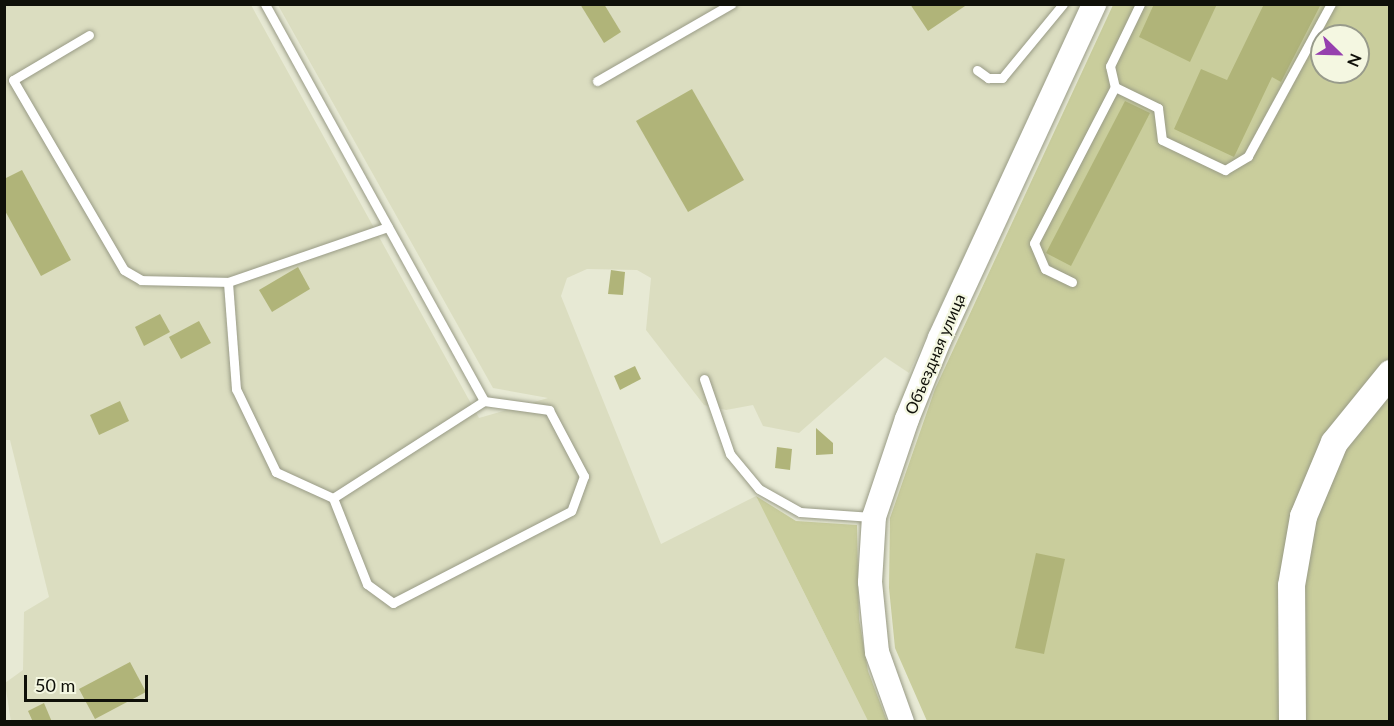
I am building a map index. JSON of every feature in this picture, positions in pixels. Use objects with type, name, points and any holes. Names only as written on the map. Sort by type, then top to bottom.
[{"type":"main road","points":[[1292,722],[1291,585],[1303,516],[1334,442],[1389,373]]},
{"type":"street","name":"Объездная улица","points":[[902,722],[876,652],[870,582],[874,517],[907,419],[940,338],[1095,4]]},
{"type":"lane","points":[[265,4],[484,401]]},
{"type":"lane","points":[[597,81],[731,4]]},
{"type":"lane","points":[[977,70],[988,78],[1002,78],[1063,4]]},
{"type":"lane","points":[[1072,282],[1045,268],[1034,243],[1114,87],[1110,66],[1140,4]]},
{"type":"lane","points":[[1114,87],[1158,108],[1162,140],[1225,171],[1248,156],[1330,4]]},
{"type":"lane","points":[[89,35],[13,80],[124,270],[141,280],[228,282],[388,227]]},
{"type":"lane","points":[[228,282],[236,389],[276,472],[333,498],[367,584],[393,603],[571,511],[584,476],[549,410],[484,401],[333,498]]},
{"type":"lane","points":[[704,380],[730,454],[759,489],[800,512],[874,517]]},
{"type":"shaded area","points":[[5,5],[251,5],[479,418],[548,398],[493,388],[278,5],[1082,5],[909,373],[885,357],[799,433],[763,426],[753,405],[726,410],[704,405],[646,330],[651,278],[637,270],[587,269],[567,278],[561,296],[661,544],[756,496],[868,721],[11,722],[5,683],[23,670],[24,612],[49,597],[10,440],[5,440]]},
{"type":"green space","points":[[1113,5],[1389,5],[1389,721],[927,721],[895,648],[889,588],[890,518],[935,389]]},
{"type":"green space","points":[[756,496],[796,521],[857,525],[859,619],[868,671],[887,721],[868,721]]},
{"type":"building","points":[[580,4],[604,4],[621,32],[604,43]]},
{"type":"building","points":[[910,4],[968,4],[928,31]]},
{"type":"building","points":[[1154,4],[1217,4],[1190,62],[1139,37]]},
{"type":"building","points":[[1264,4],[1321,4],[1281,82],[1272,77],[1234,157],[1174,129],[1201,69],[1227,80]]},
{"type":"building","points":[[692,89],[744,180],[688,212],[636,121]]},
{"type":"building","points":[[1125,101],[1150,113],[1071,266],[1046,253]]},
{"type":"building","points":[[22,170],[71,260],[41,276],[4,209],[4,179]]},
{"type":"building","points":[[298,267],[310,289],[272,312],[259,290]]},
{"type":"building","points":[[611,270],[625,272],[623,295],[608,294]]},
{"type":"building","points":[[160,314],[170,332],[144,346],[135,327]]},
{"type":"building","points":[[199,321],[211,343],[181,359],[169,337]]},
{"type":"building","points":[[635,366],[641,379],[620,390],[614,376]]},
{"type":"building","points":[[120,401],[129,421],[99,435],[90,415]]},
{"type":"building","points":[[816,428],[833,443],[833,454],[816,455]]},
{"type":"building","points":[[777,447],[792,449],[790,470],[775,468]]},
{"type":"building","points":[[1036,553],[1065,559],[1044,654],[1015,648]]},
{"type":"building","points":[[130,662],[146,692],[95,719],[79,689]]},
{"type":"building","points":[[44,703],[52,722],[33,722],[28,711]]}]
